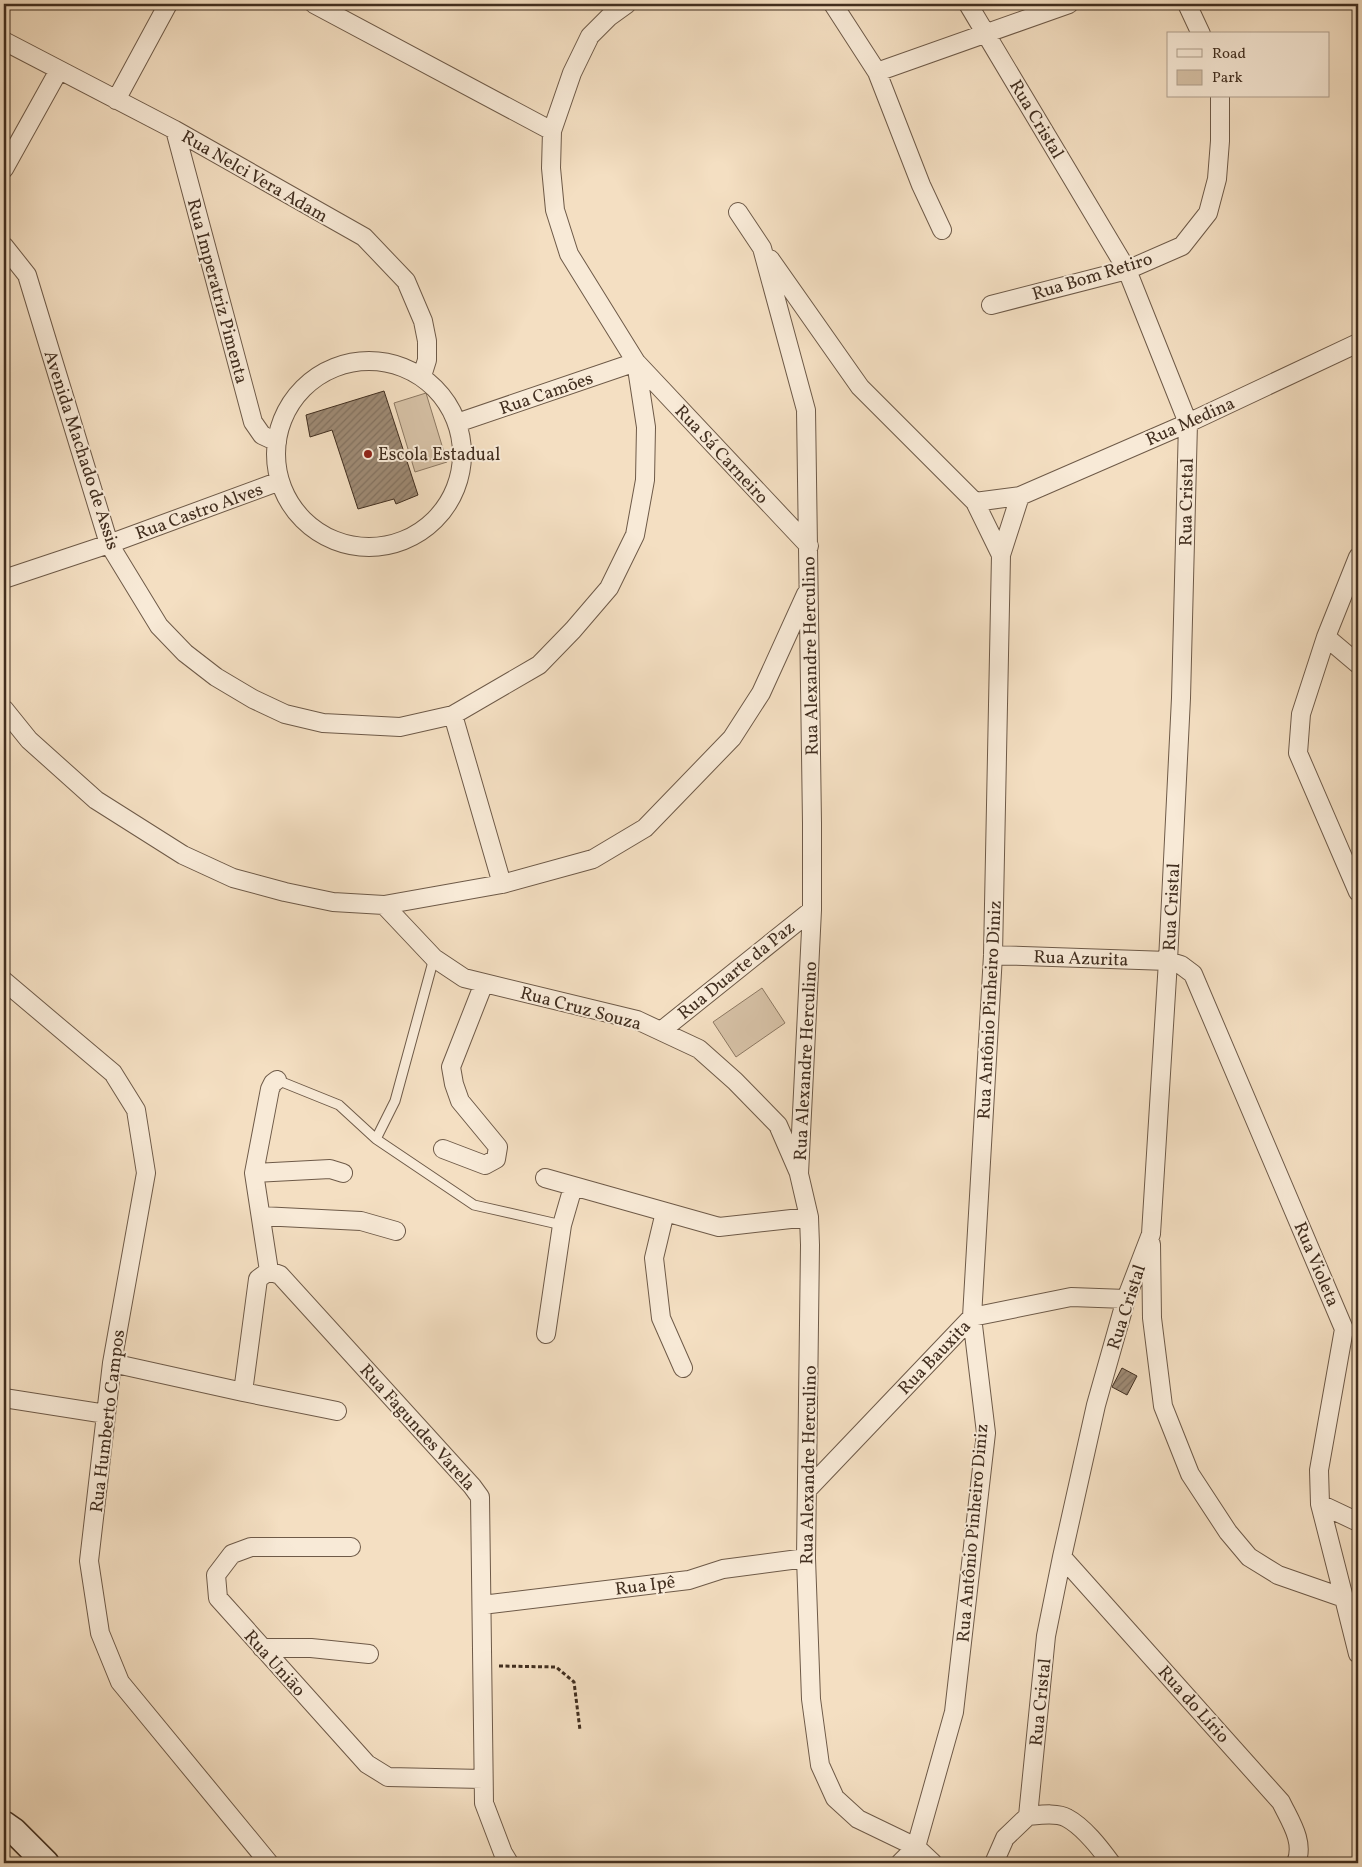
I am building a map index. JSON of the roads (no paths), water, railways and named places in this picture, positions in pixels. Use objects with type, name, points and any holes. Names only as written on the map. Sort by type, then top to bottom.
[{"type":"street","points":[[116,100],[168,4]]},
{"type":"street","points":[[314,4],[552,130]]},
{"type":"street","name":"Avenida Machado de Assis","points":[[4,246],[27,275],[109,544],[159,626],[185,653],[216,677],[253,699],[285,714],[323,723],[400,726],[453,715],[539,665],[573,630],[609,588],[635,535],[644,480],[646,428],[636,362],[569,254],[555,210],[551,168],[552,130],[572,73],[590,36],[609,17],[627,4]]},
{"type":"street","points":[[833,4],[877,72],[921,185],[942,230]]},
{"type":"street","name":"Rua Cristal","points":[[968,4],[1127,270],[1188,423],[1182,698],[1151,1234],[1126,1298],[1096,1405],[1062,1557],[1046,1636],[1028,1816]]},
{"type":"street","points":[[877,72],[1069,4]]},
{"type":"street","points":[[1187,4],[1200,32]]},
{"type":"street","name":"Rua Nelci Vera Adam","points":[[4,41],[175,130],[364,237],[406,281],[423,321],[427,341],[427,360],[422,376]]},
{"type":"street","points":[[4,169],[59,70]]},
{"type":"street","name":"Rua Bom Retiro","points":[[992,305],[1127,270],[1182,246],[1208,213],[1217,179],[1220,140],[1220,98]]},
{"type":"street","name":"Rua Imperatriz Pimenta","points":[[175,130],[253,422],[262,435],[277,442]]},
{"type":"street","name":"Rua Alexandre Herculino","points":[[738,212],[762,248],[806,410],[812,910],[799,1174],[809,1217],[806,1558],[811,1698],[820,1765],[835,1798],[858,1819],[916,1847],[933,1863]]},
{"type":"street","name":"Rua Antônio Pinheiro Diniz","points":[[762,248],[860,387],[975,502],[1001,555],[993,955],[972,1317],[986,1433],[954,1712],[916,1847]]},
{"type":"street","name":"Rua Medina","points":[[975,502],[1020,496],[1188,423],[1358,343]]},
{"type":"street","points":[[362,360],[393,363],[422,376],[443,397],[457,423],[462,450],[459,476],[449,501],[432,522],[410,538],[385,546],[358,547],[332,540],[309,526],[292,505],[280,481],[276,461],[277,442],[286,411],[305,386],[331,368],[362,360]]},
{"type":"street","name":"Rua Camões","points":[[457,423],[636,362]]},
{"type":"street","name":"Rua Sá Carneiro","points":[[636,362],[809,546]]},
{"type":"street","name":"Rua Castro Alves","points":[[4,579],[109,544],[280,481]]},
{"type":"street","points":[[1001,555],[1020,496]]},
{"type":"street","points":[[1358,557],[1326,637],[1300,714],[1298,753],[1358,892]]},
{"type":"street","points":[[4,709],[29,740],[96,800],[184,855],[233,878],[285,892],[333,902],[384,905],[502,884],[593,859],[646,828],[732,738],[761,692],[809,588]]},
{"type":"street","points":[[1326,637],[1358,664]]},
{"type":"street","points":[[453,715],[502,884]]},
{"type":"street","name":"Rua Cruz Souza","points":[[384,905],[434,958],[464,978],[637,1020],[699,1049],[735,1081],[778,1125],[799,1174]]},
{"type":"street","name":"Rua Duarte da Paz","points":[[660,1031],[812,910]]},
{"type":"street","name":"Rua Azurita","points":[[993,955],[1168,961]]},
{"type":"street","name":"Rua Violeta","points":[[1168,961],[1181,965],[1193,974],[1351,1330],[1319,1470],[1320,1504],[1358,1654]]},
{"type":"street","name":"Rua Humberto Campos","points":[[4,981],[113,1073],[136,1110],[146,1173],[112,1363],[89,1561],[100,1633],[120,1682],[269,1863]]},
{"type":"street","points":[[443,1149],[485,1165],[496,1160],[498,1147],[460,1101],[454,1084],[452,1067],[484,983]]},
{"type":"street","points":[[243,1392],[258,1279],[269,1271],[254,1172],[270,1089],[272,1083],[277,1080]]},
{"type":"street","points":[[254,1172],[330,1169],[343,1173]]},
{"type":"street","points":[[545,1178],[719,1227],[809,1217]]},
{"type":"street","points":[[546,1334],[562,1225],[573,1186]]},
{"type":"street","points":[[665,1212],[654,1258],[655,1268],[661,1318],[683,1368]]},
{"type":"street","points":[[261,1216],[361,1221],[396,1231]]},
{"type":"street","points":[[1151,1234],[1152,1318],[1163,1406],[1190,1474],[1228,1532],[1249,1557],[1278,1575],[1344,1598]]},
{"type":"street","name":"Rua Fagundes Varela","points":[[269,1271],[280,1275],[480,1497],[484,1803],[503,1853],[509,1863]]},
{"type":"street","name":"Rua Bauxita","points":[[808,1488],[972,1317],[1071,1297],[1126,1298]]},
{"type":"street","points":[[112,1363],[337,1411]]},
{"type":"street","points":[[4,1398],[106,1414]]},
{"type":"street","points":[[1320,1504],[1358,1522]]},
{"type":"street","name":"Rua União","points":[[351,1548],[251,1547],[232,1554],[216,1575],[218,1598],[367,1764],[388,1777],[483,1779]]},
{"type":"street","name":"Rua do Lírio","points":[[1062,1557],[1281,1802],[1297,1835],[1299,1856],[1296,1863]]},
{"type":"street","name":"Rua Ipê","points":[[482,1605],[690,1580],[723,1569],[806,1558]]},
{"type":"street","points":[[262,1648],[311,1648],[369,1654]]},
{"type":"street","points":[[994,1863],[1005,1838],[1028,1816],[1047,1815],[1066,1817],[1094,1841],[1111,1863]]},
{"type":"street","points":[[4,1824],[14,1830],[46,1863]]},
{"type":"street","points":[[900,1863],[916,1847]]},
{"type":"lane","points":[[376,1139],[395,1101],[434,958]]},
{"type":"lane","points":[[277,1080],[339,1105],[376,1139],[474,1205],[562,1225]]},
{"type":"place","name":"Escola Estadual","points":[[368,454]]}]
